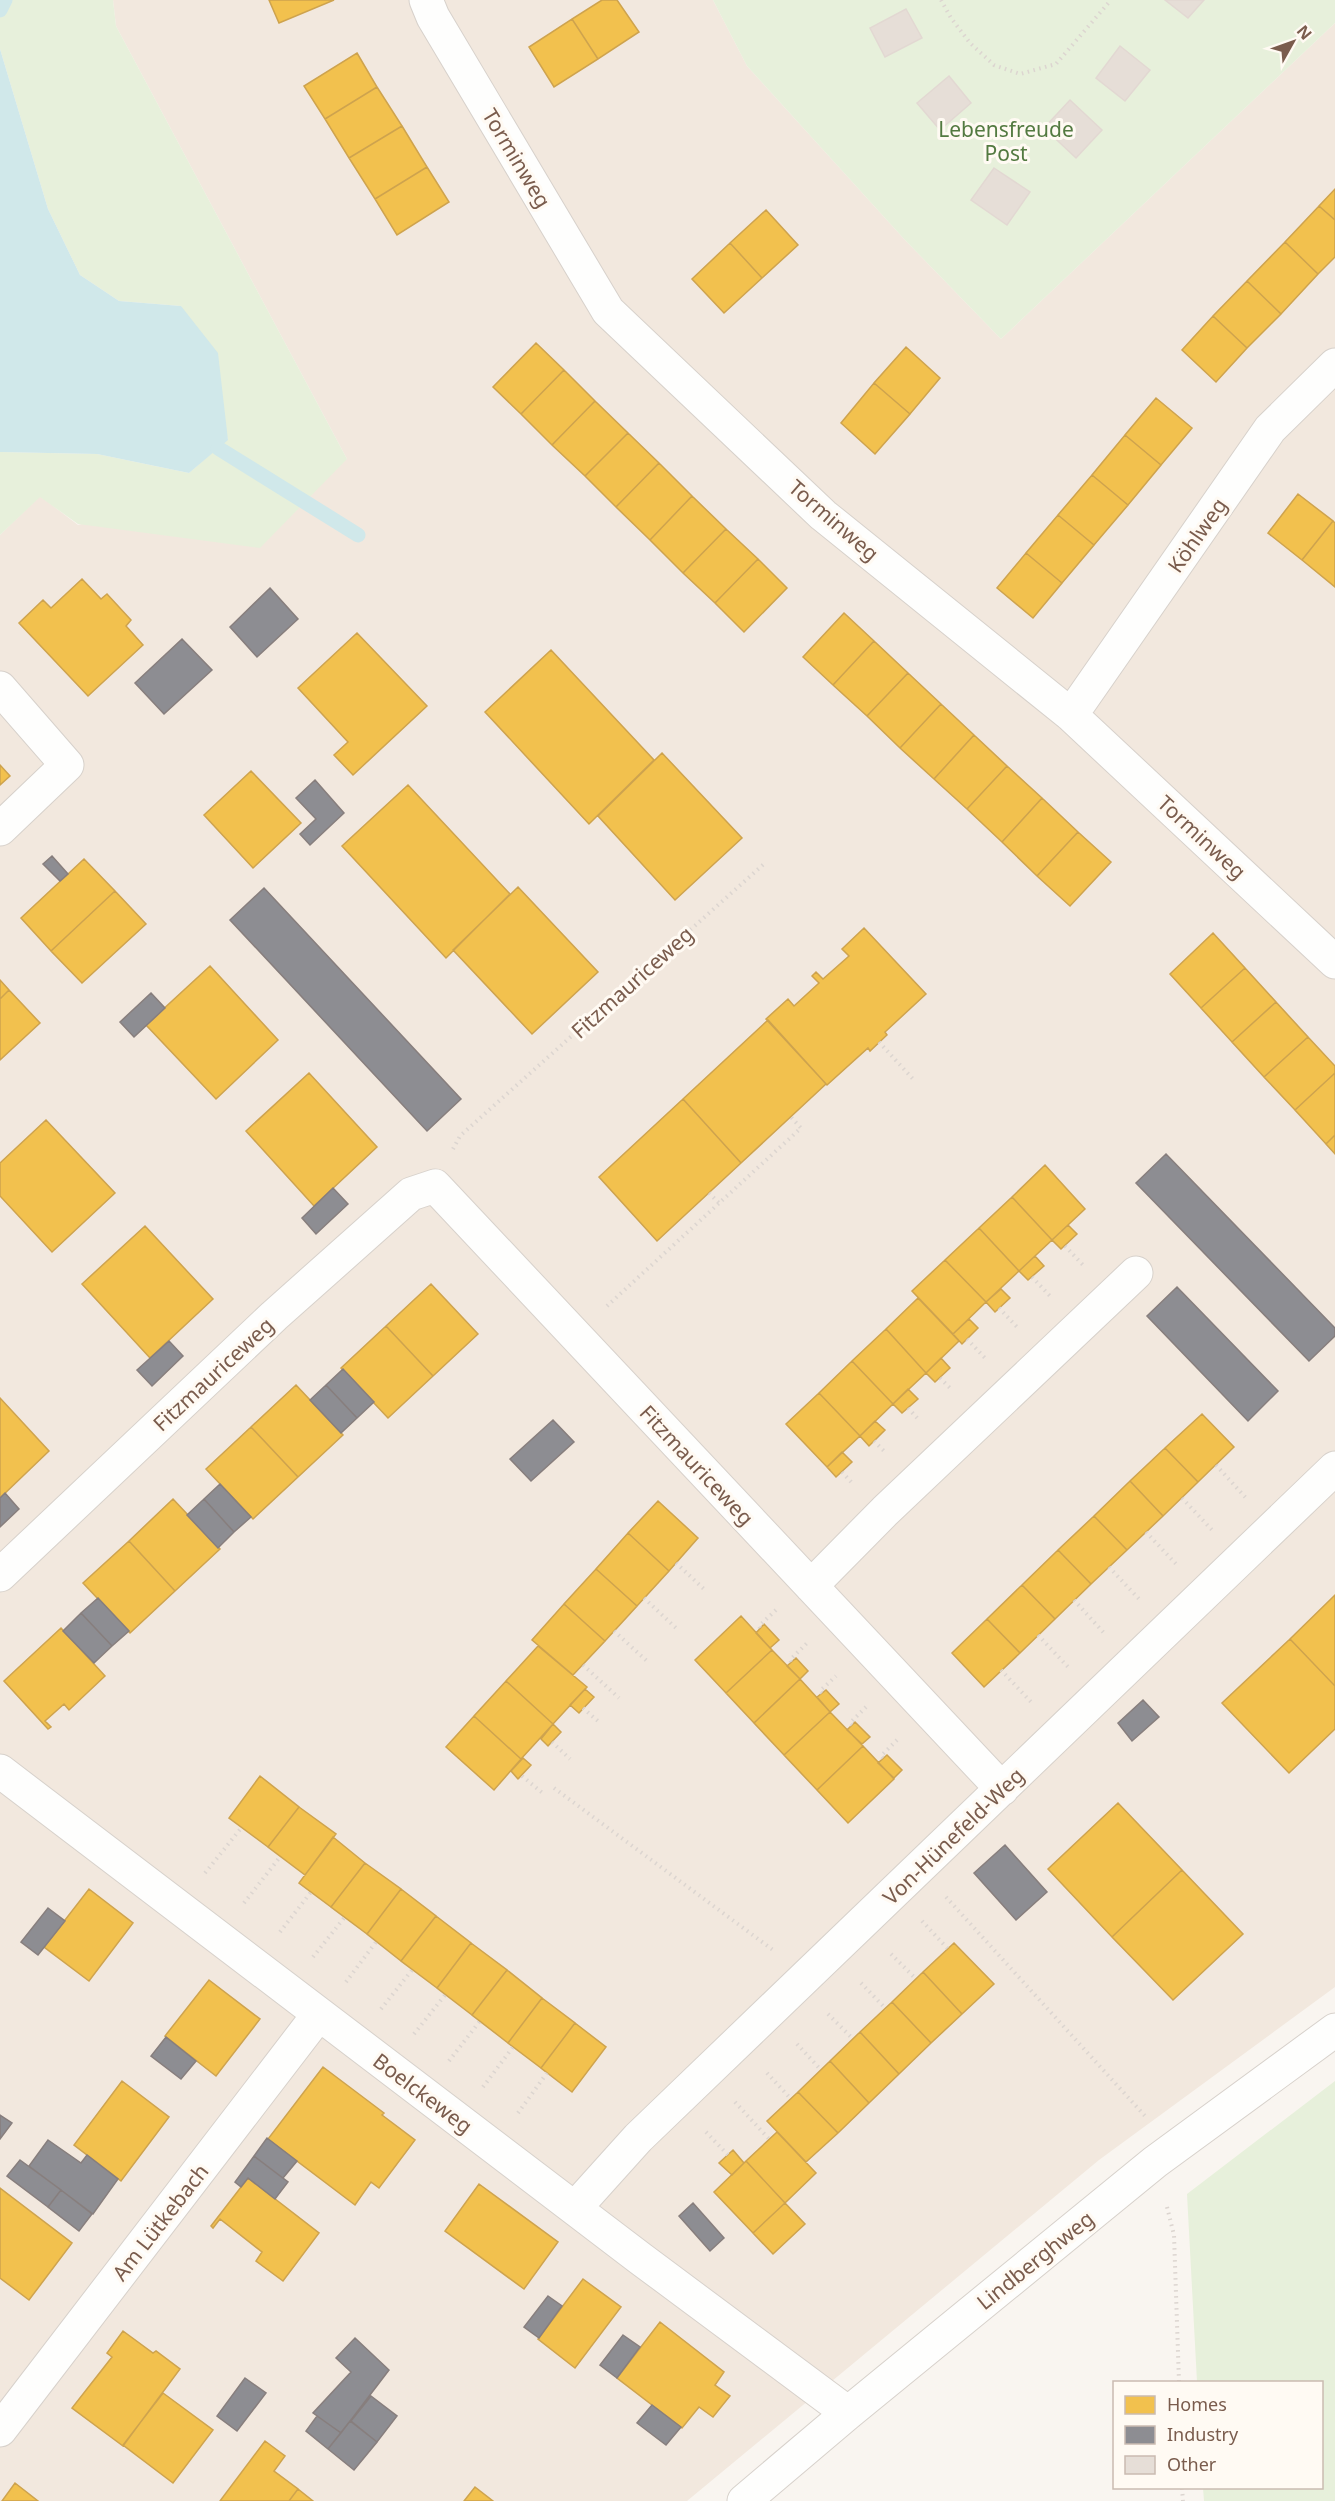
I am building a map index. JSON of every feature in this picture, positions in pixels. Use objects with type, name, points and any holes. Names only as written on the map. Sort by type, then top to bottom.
[{"type":"street","name":"Torminweg","points":[[426,0],[433,17],[608,310],[824,515],[1071,716],[1335,962]]},
{"type":"street","name":"Köhlweg","points":[[1071,716],[1270,429],[1335,365]]},
{"type":"street","points":[[0,688],[67,765],[0,829]]},
{"type":"street","name":"Fitzmauriceweg","points":[[0,1575],[266,1324],[411,1194],[435,1186],[1002,1789]]},
{"type":"street","points":[[811,1586],[885,1511],[1136,1273]]},
{"type":"street","name":"Von-Hünefeld-Weg","points":[[575,2208],[631,2145],[1335,1468]]},
{"type":"street","name":"Boelckeweg","points":[[0,1772],[848,2413]]},
{"type":"street","name":"Am Lütkebach","points":[[0,2430],[320,2015]]},
{"type":"street","name":"Lindberghweg","points":[[744,2501],[848,2413],[1165,2155],[1335,2030]]},
{"type":"path","points":[[941,0],[970,43],[994,65],[1020,74],[1056,64],[1111,0]]},
{"type":"path","name":"Fitzmauriceweg","points":[[435,1186],[460,1136],[766,862]]},
{"type":"path","points":[[879,1042],[914,1079]]},
{"type":"path","points":[[575,1335],[801,1128],[791,1117]]},
{"type":"path","points":[[709,1193],[719,1203]]},
{"type":"path","points":[[676,1563],[705,1590]]},
{"type":"path","points":[[644,1598],[676,1628]]},
{"type":"path","points":[[614,1631],[648,1662]]},
{"type":"path","points":[[583,1665],[619,1698]]},
{"type":"path","points":[[583,1708],[599,1722]]},
{"type":"path","points":[[552,1742],[570,1759]]},
{"type":"path","points":[[522,1776],[545,1795]]},
{"type":"path","points":[[554,1788],[807,1975]]},
{"type":"path","points":[[178,1908],[242,1827]]},
{"type":"path","points":[[218,1937],[280,1857]]},
{"type":"path","points":[[920,1868],[1165,2155],[1174,2235],[1179,2381]]},
{"type":"path","points":[[255,1965],[311,1892]]},
{"type":"path","points":[[287,1990],[344,1918]]},
{"type":"path","points":[[320,2015],[376,1942]]},
{"type":"path","points":[[356,2042],[412,1970]]},
{"type":"path","points":[[388,2067],[445,1995]]},
{"type":"path","points":[[424,2094],[480,2021]]},
{"type":"path","points":[[458,2119],[513,2047]]},
{"type":"path","points":[[707,2072],[769,2139]]},
{"type":"path","points":[[494,2146],[548,2073]]},
{"type":"shaded area","points":[[113,0],[713,0],[747,66],[905,240],[1001,339],[1335,23],[1335,1987],[1099,2160],[687,2501],[0,2501],[0,535],[40,496],[78,525],[347,459],[116,26]]},
{"type":"green space","points":[[0,0],[113,0],[116,26],[347,459],[260,548],[78,524],[40,497],[0,535],[0,452],[97,454],[189,473],[228,439],[181,306],[119,301],[80,275],[48,209],[0,49]]},
{"type":"green space","name":"Lebensfreude Post","points":[[713,0],[1335,0],[1335,23],[1001,339],[905,240],[747,66]]},
{"type":"green space","points":[[1335,2081],[1335,2501],[1204,2501],[1203,2489],[1323,2489],[1323,2381],[1197,2381],[1187,2194]]},
{"type":"water","points":[[0,49],[48,209],[80,275],[119,301],[181,306],[218,353],[228,440],[189,473],[97,454],[0,452]]},
{"type":"building: Homes","points":[[269,0],[334,0],[279,23]]},
{"type":"building: Homes","points":[[602,0],[617,0],[639,32],[598,59],[572,19]]},
{"type":"building: Homes","points":[[572,19],[598,59],[554,87],[529,47]]},
{"type":"building: Homes","points":[[357,53],[377,87],[325,119],[304,86]]},
{"type":"building: Homes","points":[[377,87],[402,126],[349,158],[325,119]]},
{"type":"building: Homes","points":[[402,126],[427,167],[375,199],[349,158]]},
{"type":"building: Homes","points":[[427,167],[449,202],[397,235],[375,199]]},
{"type":"building: Homes","points":[[1335,189],[1335,220],[1319,206]]},
{"type":"building: Homes","points":[[1319,206],[1335,220],[1335,257],[1318,274],[1285,242]]},
{"type":"building: Homes","points":[[766,210],[798,245],[762,278],[730,243]]},
{"type":"building: Homes","points":[[1285,242],[1318,274],[1281,314],[1247,281]]},
{"type":"building: Homes","points":[[730,243],[762,278],[724,313],[692,279]]},
{"type":"building: Homes","points":[[1247,281],[1281,314],[1247,348],[1213,316]]},
{"type":"building: Homes","points":[[1213,316],[1247,348],[1216,382],[1182,350]]},
{"type":"building: Homes","points":[[536,343],[564,370],[521,414],[493,387]]},
{"type":"building: Homes","points":[[906,347],[940,378],[910,414],[874,383]]},
{"type":"building: Homes","points":[[564,370],[595,401],[552,445],[521,414]]},
{"type":"building: Homes","points":[[874,383],[910,414],[875,454],[841,423]]},
{"type":"building: Homes","points":[[1156,398],[1192,428],[1161,465],[1125,435]]},
{"type":"building: Homes","points":[[595,401],[628,433],[585,476],[552,445]]},
{"type":"building: Homes","points":[[628,433],[659,463],[616,507],[585,476]]},
{"type":"building: Homes","points":[[1125,435],[1161,465],[1128,505],[1092,475]]},
{"type":"building: Homes","points":[[659,463],[692,496],[650,540],[616,507]]},
{"type":"building: Homes","points":[[1092,475],[1128,505],[1094,545],[1058,515]]},
{"type":"building: Homes","points":[[1298,494],[1333,521],[1302,560],[1268,533]]},
{"type":"building: Homes","points":[[692,496],[726,529],[683,573],[650,540]]},
{"type":"building: Homes","points":[[1058,515],[1094,545],[1062,583],[1026,553]]},
{"type":"building: Homes","points":[[1333,521],[1335,523],[1335,587],[1302,560]]},
{"type":"building: Homes","points":[[726,529],[758,559],[715,603],[683,573]]},
{"type":"building: Homes","points":[[1026,553],[1062,583],[1033,618],[997,588]]},
{"type":"building: Homes","points":[[758,559],[787,588],[744,632],[715,603]]},
{"type":"building: Homes","points":[[82,579],[101,599],[107,594],[131,620],[126,626],[143,645],[88,696],[19,623],[43,600],[51,608]]},
{"type":"building: Homes","points":[[844,613],[874,641],[833,685],[803,657]]},
{"type":"building: Homes","points":[[357,633],[427,706],[353,775],[334,755],[348,742],[298,688]]},
{"type":"building: Homes","points":[[874,641],[908,673],[867,716],[833,685]]},
{"type":"building: Homes","points":[[551,650],[654,760],[589,824],[485,712]]},
{"type":"building: Homes","points":[[908,673],[941,704],[900,748],[867,716]]},
{"type":"building: Homes","points":[[941,704],[974,735],[934,779],[900,748]]},
{"type":"building: Homes","points":[[974,735],[1007,766],[967,809],[934,779]]},
{"type":"building: Homes","points":[[662,753],[742,838],[675,900],[598,816]]},
{"type":"building: Homes","points":[[0,765],[10,776],[0,785]]},
{"type":"building: Homes","points":[[1007,766],[1042,798],[1002,842],[967,809]]},
{"type":"building: Homes","points":[[251,771],[301,823],[253,868],[204,815]]},
{"type":"building: Homes","points":[[408,785],[510,894],[446,958],[342,846]]},
{"type":"building: Homes","points":[[1042,798],[1078,832],[1037,876],[1002,842]]},
{"type":"building: Homes","points":[[1078,832],[1111,862],[1070,906],[1037,876]]},
{"type":"building: Homes","points":[[84,859],[115,891],[51,951],[21,918]]},
{"type":"building: Homes","points":[[518,887],[598,972],[532,1034],[453,950]]},
{"type":"building: Homes","points":[[115,891],[146,924],[82,983],[51,951]]},
{"type":"building: Homes","points":[[864,928],[926,994],[885,1032],[887,1035],[870,1051],[868,1048],[827,1085],[766,1019],[788,999],[794,1006],[819,983],[812,976],[816,972],[823,979],[849,956],[842,949]]},
{"type":"building: Homes","points":[[1213,933],[1245,968],[1201,1008],[1170,974]]},
{"type":"building: Homes","points":[[210,966],[278,1040],[216,1099],[146,1025]]},
{"type":"building: Homes","points":[[1245,968],[1276,1002],[1232,1042],[1201,1008]]},
{"type":"building: Homes","points":[[0,980],[9,990],[0,999]]},
{"type":"building: Homes","points":[[9,990],[40,1023],[0,1060],[0,999]]},
{"type":"building: Homes","points":[[1276,1002],[1308,1037],[1264,1077],[1232,1042]]},
{"type":"building: Homes","points":[[768,1020],[826,1084],[741,1163],[683,1099]]},
{"type":"building: Homes","points":[[1308,1037],[1335,1066],[1335,1073],[1295,1110],[1264,1077]]},
{"type":"building: Homes","points":[[309,1073],[377,1147],[314,1206],[246,1131]]},
{"type":"building: Homes","points":[[1335,1073],[1335,1135],[1326,1144],[1295,1110]]},
{"type":"building: Homes","points":[[683,1099],[741,1163],[657,1241],[599,1177]]},
{"type":"building: Homes","points":[[46,1120],[115,1193],[52,1252],[0,1196],[0,1163]]},
{"type":"building: Homes","points":[[1335,1135],[1335,1154],[1326,1144]]},
{"type":"building: Homes","points":[[1045,1165],[1085,1209],[1052,1240],[1012,1197]]},
{"type":"building: Homes","points":[[1012,1197],[1052,1240],[1019,1271],[979,1228]]},
{"type":"building: Homes","points":[[1068,1225],[1077,1234],[1061,1249],[1052,1240]]},
{"type":"building: Homes","points":[[145,1226],[213,1299],[150,1358],[82,1284]]},
{"type":"building: Homes","points":[[979,1228],[1019,1271],[986,1302],[945,1260]]},
{"type":"building: Homes","points":[[1035,1256],[1044,1266],[1028,1280],[1019,1271]]},
{"type":"building: Homes","points":[[945,1260],[986,1302],[953,1334],[912,1291]]},
{"type":"building: Homes","points":[[431,1284],[478,1334],[433,1376],[386,1326]]},
{"type":"building: Homes","points":[[1001,1289],[1010,1298],[995,1312],[986,1302]]},
{"type":"building: Homes","points":[[918,1298],[959,1341],[926,1373],[886,1329]]},
{"type":"building: Homes","points":[[969,1319],[978,1328],[962,1344],[953,1334]]},
{"type":"building: Homes","points":[[386,1326],[433,1376],[388,1418],[341,1368]]},
{"type":"building: Homes","points":[[886,1329],[926,1373],[893,1404],[852,1361]]},
{"type":"building: Homes","points":[[941,1358],[950,1368],[935,1382],[926,1373]]},
{"type":"building: Homes","points":[[852,1361],[893,1404],[860,1436],[819,1393]]},
{"type":"building: Homes","points":[[296,1385],[343,1435],[298,1477],[251,1427]]},
{"type":"building: Homes","points":[[908,1389],[918,1399],[902,1413],[893,1404]]},
{"type":"building: Homes","points":[[819,1393],[860,1436],[827,1467],[786,1424]]},
{"type":"building: Homes","points":[[0,1398],[49,1451],[0,1498]]},
{"type":"building: Homes","points":[[1202,1414],[1234,1447],[1198,1482],[1165,1448]]},
{"type":"building: Homes","points":[[875,1421],[885,1430],[869,1446],[860,1436]]},
{"type":"building: Homes","points":[[251,1427],[298,1477],[253,1519],[206,1469]]},
{"type":"building: Homes","points":[[1165,1448],[1198,1482],[1163,1516],[1130,1481]]},
{"type":"building: Homes","points":[[842,1452],[852,1462],[836,1477],[827,1467]]},
{"type":"building: Homes","points":[[1130,1481],[1163,1516],[1127,1550],[1094,1516]]},
{"type":"building: Homes","points":[[173,1499],[220,1549],[175,1591],[129,1541]]},
{"type":"building: Homes","points":[[658,1501],[698,1538],[669,1571],[628,1533]]},
{"type":"building: Homes","points":[[1094,1516],[1127,1550],[1091,1584],[1058,1550]]},
{"type":"building: Homes","points":[[628,1533],[669,1571],[637,1606],[596,1569]]},
{"type":"building: Homes","points":[[129,1541],[175,1591],[130,1633],[83,1583]]},
{"type":"building: Homes","points":[[1058,1550],[1091,1584],[1055,1619],[1022,1585]]},
{"type":"building: Homes","points":[[596,1569],[637,1606],[605,1641],[564,1604]]},
{"type":"building: Homes","points":[[1022,1585],[1055,1619],[1020,1653],[987,1619]]},
{"type":"building: Homes","points":[[1335,1595],[1335,1686],[1290,1639]]},
{"type":"building: Homes","points":[[564,1604],[605,1641],[573,1675],[532,1640]]},
{"type":"building: Homes","points":[[741,1616],[772,1650],[726,1693],[695,1660]]},
{"type":"building: Homes","points":[[987,1619],[1020,1653],[984,1687],[952,1653]]},
{"type":"building: Homes","points":[[764,1624],[779,1640],[770,1648],[756,1633]]},
{"type":"building: Homes","points":[[61,1628],[105,1676],[69,1710],[64,1704],[45,1721],[51,1727],[48,1729],[4,1681]]},
{"type":"building: Homes","points":[[1290,1639],[1335,1686],[1335,1729],[1289,1773],[1222,1703]]},
{"type":"building: Homes","points":[[538,1646],[587,1687],[553,1724],[506,1681]]},
{"type":"building: Homes","points":[[772,1650],[800,1679],[754,1723],[726,1693]]},
{"type":"building: Homes","points":[[796,1658],[808,1671],[800,1679],[787,1666]]},
{"type":"building: Homes","points":[[800,1679],[830,1712],[784,1755],[754,1723]]},
{"type":"building: Homes","points":[[506,1681],[553,1724],[521,1759],[474,1716]]},
{"type":"building: Homes","points":[[585,1689],[594,1697],[579,1713],[570,1705]]},
{"type":"building: Homes","points":[[826,1690],[839,1704],[830,1712],[817,1697]]},
{"type":"building: Homes","points":[[830,1712],[863,1746],[817,1790],[784,1755]]},
{"type":"building: Homes","points":[[474,1716],[521,1759],[494,1790],[446,1747]]},
{"type":"building: Homes","points":[[855,1722],[870,1737],[862,1744],[847,1730]]},
{"type":"building: Homes","points":[[553,1724],[561,1732],[548,1746],[541,1739]]},
{"type":"building: Homes","points":[[863,1746],[894,1779],[848,1823],[817,1790]]},
{"type":"building: Homes","points":[[887,1755],[902,1770],[894,1778],[878,1763]]},
{"type":"building: Homes","points":[[523,1758],[531,1765],[518,1779],[511,1771]]},
{"type":"building: Homes","points":[[260,1776],[299,1807],[268,1847],[229,1818]]},
{"type":"building: Homes","points":[[1118,1803],[1182,1870],[1112,1937],[1048,1869]]},
{"type":"building: Homes","points":[[299,1807],[336,1834],[305,1875],[268,1847]]},
{"type":"building: Homes","points":[[333,1837],[365,1863],[331,1907],[299,1883]]},
{"type":"building: Homes","points":[[365,1863],[401,1889],[367,1934],[331,1907]]},
{"type":"building: Homes","points":[[1182,1870],[1243,1934],[1173,2000],[1112,1937]]},
{"type":"building: Homes","points":[[89,1889],[133,1923],[89,1981],[44,1947]]},
{"type":"building: Homes","points":[[401,1889],[436,1916],[401,1961],[367,1934]]},
{"type":"building: Homes","points":[[436,1916],[471,1943],[437,1988],[401,1961]]},
{"type":"building: Homes","points":[[471,1943],[507,1970],[472,2015],[437,1988]]},
{"type":"building: Homes","points":[[954,1943],[994,1984],[962,2014],[923,1972]]},
{"type":"building: Homes","points":[[507,1970],[542,1998],[508,2043],[472,2015]]},
{"type":"building: Homes","points":[[923,1972],[962,2014],[931,2043],[892,2002]]},
{"type":"building: Homes","points":[[209,1980],[260,2019],[216,2076],[165,2036]]},
{"type":"building: Homes","points":[[542,1998],[575,2023],[541,2068],[508,2043]]},
{"type":"building: Homes","points":[[892,2002],[931,2043],[899,2074],[860,2032]]},
{"type":"building: Homes","points":[[575,2023],[606,2047],[572,2092],[541,2068]]},
{"type":"building: Homes","points":[[860,2032],[899,2074],[869,2103],[830,2061]]},
{"type":"building: Homes","points":[[830,2061],[869,2103],[838,2133],[798,2092]]},
{"type":"building: Homes","points":[[323,2067],[384,2113],[382,2115],[415,2140],[379,2188],[371,2182],[355,2205],[268,2139]]},
{"type":"building: Homes","points":[[122,2081],[169,2117],[121,2181],[74,2145]]},
{"type":"building: Homes","points":[[798,2092],[838,2133],[806,2162],[767,2121]]},
{"type":"building: Homes","points":[[777,2132],[816,2173],[785,2203],[746,2161]]},
{"type":"building: Homes","points":[[733,2150],[744,2163],[732,2175],[719,2163]]},
{"type":"building: Homes","points":[[746,2161],[785,2203],[753,2233],[714,2192]]},
{"type":"building: Homes","points":[[248,2178],[319,2233],[283,2281],[256,2261],[262,2252],[220,2219],[213,2228],[211,2226]]},
{"type":"building: Homes","points":[[479,2184],[558,2242],[524,2289],[445,2231]]},
{"type":"building: Homes","points":[[0,2188],[72,2243],[29,2300],[0,2278]]},
{"type":"building: Homes","points":[[785,2203],[805,2224],[773,2254],[753,2233]]},
{"type":"building: Homes","points":[[583,2279],[621,2307],[575,2368],[538,2339]]},
{"type":"building: Homes","points":[[660,2322],[724,2372],[715,2385],[730,2396],[713,2417],[699,2407],[682,2428],[617,2378]]},
{"type":"building: Homes","points":[[123,2331],[180,2369],[123,2446],[72,2408],[112,2357],[107,2353]]},
{"type":"building: Homes","points":[[163,2393],[213,2430],[173,2483],[123,2445]]},
{"type":"building: Homes","points":[[265,2441],[285,2456],[274,2471],[298,2489],[289,2501],[220,2501]]},
{"type":"building: Homes","points":[[15,2483],[38,2501],[2,2501]]},
{"type":"building: Homes","points":[[475,2487],[493,2501],[464,2501]]},
{"type":"building: Homes","points":[[298,2489],[313,2501],[289,2501]]},
{"type":"building: Industry","points":[[270,588],[298,619],[257,657],[230,627]]},
{"type":"building: Industry","points":[[182,639],[212,670],[164,714],[135,683]]},
{"type":"building: Industry","points":[[315,780],[344,813],[310,845],[300,834],[316,819],[296,798]]},
{"type":"building: Industry","points":[[52,856],[68,874],[60,881],[43,864]]},
{"type":"building: Industry","points":[[264,888],[461,1099],[427,1131],[230,920]]},
{"type":"building: Industry","points":[[151,993],[165,1008],[134,1037],[120,1022]]},
{"type":"building: Industry","points":[[1166,1154],[1335,1328],[1335,1336],[1309,1361],[1136,1183]]},
{"type":"building: Industry","points":[[333,1188],[348,1204],[316,1234],[302,1218]]},
{"type":"building: Industry","points":[[1177,1287],[1278,1391],[1248,1421],[1147,1316]]},
{"type":"building: Industry","points":[[169,1341],[183,1356],[152,1386],[137,1370]]},
{"type":"building: Industry","points":[[343,1369],[374,1402],[357,1418],[326,1385]]},
{"type":"building: Industry","points":[[326,1385],[357,1418],[341,1433],[310,1400]]},
{"type":"building: Industry","points":[[553,1420],[574,1442],[531,1481],[510,1459]]},
{"type":"building: Industry","points":[[220,1484],[251,1517],[234,1532],[204,1499]]},
{"type":"building: Industry","points":[[5,1493],[19,1509],[0,1527],[0,1498]]},
{"type":"building: Industry","points":[[204,1499],[234,1532],[218,1548],[187,1515]]},
{"type":"building: Industry","points":[[98,1598],[129,1631],[112,1646],[81,1613]]},
{"type":"building: Industry","points":[[81,1613],[112,1646],[94,1663],[63,1631]]},
{"type":"building: Industry","points":[[1143,1700],[1159,1717],[1132,1741],[1118,1723]]},
{"type":"building: Industry","points":[[1005,1845],[1047,1892],[1016,1920],[974,1873]]},
{"type":"building: Industry","points":[[48,1908],[65,1921],[38,1955],[21,1942]]},
{"type":"building: Industry","points":[[166,2037],[196,2061],[181,2079],[151,2056]]},
{"type":"building: Industry","points":[[0,2115],[12,2123],[0,2139]]},
{"type":"building: Industry","points":[[267,2138],[297,2161],[283,2178],[254,2156]]},
{"type":"building: Industry","points":[[48,2140],[81,2163],[87,2155],[118,2179],[93,2214],[29,2166]]},
{"type":"building: Industry","points":[[254,2156],[288,2182],[275,2199],[248,2178],[241,2187],[235,2182]]},
{"type":"building: Industry","points":[[20,2160],[61,2190],[48,2207],[7,2176]]},
{"type":"building: Industry","points":[[61,2190],[92,2214],[79,2231],[48,2207]]},
{"type":"building: Industry","points":[[693,2203],[724,2238],[710,2251],[679,2216]]},
{"type":"building: Industry","points":[[548,2296],[562,2306],[539,2338],[524,2327]]},
{"type":"building: Industry","points":[[623,2335],[640,2347],[617,2378],[600,2365]]},
{"type":"building: Industry","points":[[355,2338],[389,2370],[341,2433],[313,2413],[351,2372],[336,2358]]},
{"type":"building: Industry","points":[[245,2378],[266,2393],[237,2431],[217,2416]]},
{"type":"building: Industry","points":[[371,2396],[397,2416],[377,2442],[351,2421]]},
{"type":"building: Industry","points":[[652,2405],[681,2427],[666,2445],[637,2423]]},
{"type":"building: Industry","points":[[317,2416],[341,2433],[328,2449],[306,2431]]},
{"type":"building: Industry","points":[[350,2421],[377,2442],[354,2470],[328,2449]]},
{"type":"building: Other","points":[[1165,0],[1204,0],[1188,18]]},
{"type":"building: Other","points":[[906,9],[922,38],[885,57],[870,28]]},
{"type":"building: Other","points":[[1120,46],[1150,70],[1125,101],[1096,78]]},
{"type":"building: Other","points":[[949,76],[971,103],[940,130],[917,103]]},
{"type":"building: Other","points":[[1070,100],[1102,130],[1076,158],[1044,128]]},
{"type":"building: Other","points":[[994,168],[1030,192],[1007,225],[971,200]]},
{"type":"waterway","points":[[0,10],[5,0]]},
{"type":"waterway","points":[[218,448],[358,535]]}]
